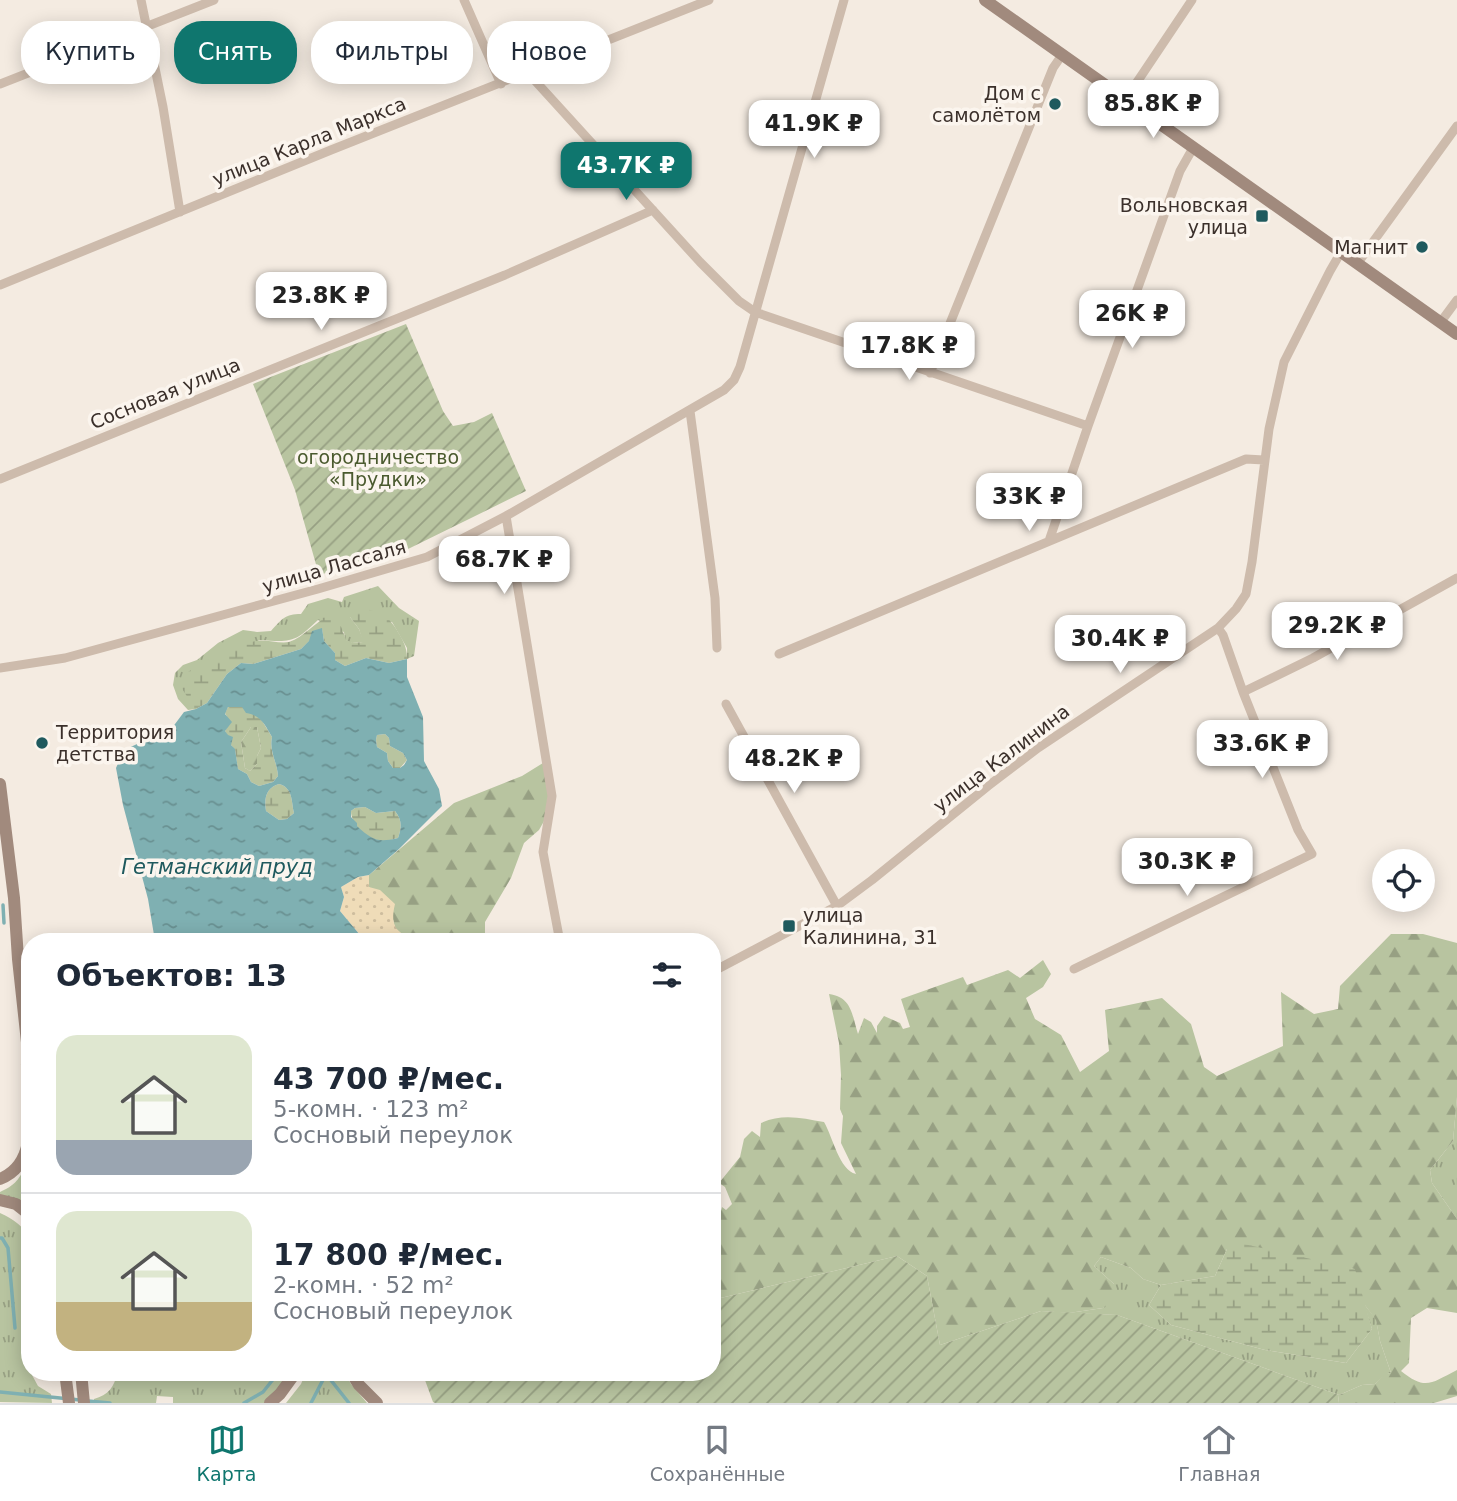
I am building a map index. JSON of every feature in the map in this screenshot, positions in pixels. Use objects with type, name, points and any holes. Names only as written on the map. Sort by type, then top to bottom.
[{"type":"main road","points":[[985,0],[1457,334]]},
{"type":"main road","points":[[0,784],[21,972]]},
{"type":"main road","points":[[17,923],[21,945]]},
{"type":"main road","points":[[0,1179],[21,1164]]},
{"type":"main road","points":[[0,1200],[21,1208]]},
{"type":"main road","points":[[66,1381],[69,1403]]},
{"type":"main road","points":[[81,1381],[84,1403]]},
{"type":"main road","points":[[270,1403],[289,1381]]},
{"type":"main road","points":[[357,1381],[377,1403]]},
{"type":"street","points":[[141,0],[146,21]]},
{"type":"street","points":[[158,21],[214,0]]},
{"type":"street","points":[[464,0],[487,52]]},
{"type":"street","name":"улица Карла Маркса","points":[[611,40],[709,0]]},
{"type":"street","name":"улица Лассаля","points":[[0,668],[65,658],[427,557],[506,516],[724,390],[734,380],[740,367],[844,0]]},
{"type":"street","points":[[1125,100],[1192,0]]},
{"type":"street","points":[[930,373],[1053,68],[1062,55]]},
{"type":"street","points":[[0,84],[21,76]]},
{"type":"street","points":[[159,84],[180,212]]},
{"type":"street","name":"улица Карла Маркса","points":[[0,285],[501,84]]},
{"type":"street","points":[[538,84],[700,262],[755,312],[1088,426]]},
{"type":"street","points":[[1357,264],[1457,126]]},
{"type":"street","points":[[1049,541],[1180,171],[1193,148]]},
{"type":"street","name":"Сосновая улица","points":[[0,479],[469,290],[653,210]]},
{"type":"street","name":"улица Калинина","points":[[721,966],[837,906],[1038,748],[1218,628],[1236,609],[1246,594],[1269,429],[1284,362],[1341,253]]},
{"type":"street","points":[[1440,323],[1457,300]]},
{"type":"street","points":[[690,411],[715,598],[717,648]]},
{"type":"street","points":[[779,654],[1246,459],[1264,460]]},
{"type":"street","points":[[506,516],[552,796],[543,852],[558,933]]},
{"type":"street","points":[[1243,692],[1313,658],[1457,578]]},
{"type":"street","points":[[1074,969],[1312,854],[1298,830],[1218,628]]},
{"type":"street","points":[[726,704],[837,906]]},
{"type":"green space","name":"огородничество «Прудки»","points":[[406,324],[443,411],[453,426],[474,422],[492,413],[526,491],[406,550],[319,575],[295,490],[253,384]]},
{"type":"green space","points":[[378,586],[399,608],[419,621],[414,656],[407,659],[407,648],[392,622],[350,617],[364,642],[352,643],[345,640],[344,632],[318,620],[292,639],[259,640],[188,698],[188,710],[178,699],[173,685],[175,673],[218,643],[243,630],[271,631],[284,618],[301,614],[308,604],[328,598],[342,602],[344,597]]},
{"type":"green space","points":[[361,608],[381,614],[390,620],[404,643],[407,659],[389,663],[366,658],[345,666],[335,660],[335,653],[324,641],[322,629],[301,649],[253,664],[241,663],[227,674],[207,703],[188,710],[188,698],[181,687],[182,676],[199,665],[247,643],[289,642],[330,615],[339,621],[346,640],[353,643],[363,642],[359,629],[350,617],[352,612]]},
{"type":"green space","points":[[242,706],[261,719],[272,737],[278,776],[273,782],[259,786],[238,769],[235,750],[225,731],[228,722],[225,713],[228,707]],"holes":[[[251,727],[257,727],[261,748],[257,764],[250,771],[245,768],[241,742]]]},
{"type":"green space","points":[[251,727],[257,727],[261,748],[257,764],[250,771],[245,768],[241,742]]},
{"type":"green space","points":[[385,734],[389,738],[390,746],[403,753],[407,760],[400,768],[393,768],[387,753],[377,747],[377,735]]},
{"type":"green space","points":[[543,763],[548,784],[548,814],[539,830],[524,843],[511,878],[485,922],[485,933],[400,933],[395,928],[392,915],[369,887],[369,875],[454,803],[522,776]]},
{"type":"green space","points":[[279,784],[287,788],[294,813],[287,819],[279,820],[266,811],[265,802],[269,791]]},
{"type":"green space","points":[[365,807],[376,813],[395,811],[401,824],[398,838],[377,840],[361,831],[351,811]]},
{"type":"green space","points":[[1391,934],[1423,934],[1457,943],[1457,1097],[1453,1141],[1430,1170],[1432,1183],[1457,1219],[1457,1313],[1427,1308],[1411,1318],[1409,1363],[1401,1371],[1417,1381],[1429,1383],[1457,1370],[1457,1396],[1434,1403],[1338,1403],[1339,1395],[1362,1385],[1375,1384],[1384,1374],[1391,1373],[1376,1320],[1364,1304],[1354,1269],[1227,1249],[1215,1276],[1161,1285],[1143,1279],[1131,1268],[1101,1257],[1094,1266],[1114,1284],[1116,1297],[1103,1308],[1069,1313],[1041,1311],[940,1345],[927,1276],[897,1256],[721,1298],[721,1211],[722,1207],[726,1210],[732,1204],[721,1181],[740,1157],[744,1139],[752,1131],[760,1137],[761,1123],[784,1117],[824,1122],[841,1160],[856,1174],[841,1143],[843,1116],[840,1109],[839,1043],[829,994],[847,1003],[858,1034],[864,1018],[871,1022],[877,1033],[877,1026],[884,1016],[900,1023],[903,1029],[910,1027],[901,999],[963,977],[967,985],[1008,970],[1020,978],[1043,960],[1051,974],[1043,987],[1026,998],[1035,1019],[1061,1035],[1080,1072],[1109,1051],[1105,1010],[1162,998],[1191,1024],[1204,1067],[1217,1076],[1283,1046],[1281,992],[1314,1014],[1338,1009],[1340,986]]},
{"type":"green space","points":[[1457,1097],[1457,1219],[1432,1183],[1430,1170],[1453,1141]]},
{"type":"green space","points":[[21,1174],[21,1205],[0,1197],[0,1192],[15,1182]]},
{"type":"green space","points":[[0,1213],[21,1226],[21,1381],[35,1381],[38,1386],[51,1394],[52,1403],[0,1402]]},
{"type":"green space","points":[[1244,1244],[1355,1269],[1372,1329],[1346,1363],[1265,1350],[1171,1325],[1149,1305],[1161,1285],[1215,1276],[1227,1249]]},
{"type":"green space","points":[[897,1256],[927,1276],[940,1345],[1041,1311],[1117,1315],[1339,1395],[1338,1403],[435,1403],[425,1381],[721,1381],[721,1298]]},
{"type":"green space","points":[[1101,1257],[1131,1268],[1143,1279],[1161,1285],[1149,1305],[1171,1325],[1265,1350],[1346,1363],[1372,1329],[1364,1304],[1376,1319],[1391,1373],[1384,1375],[1375,1384],[1362,1385],[1339,1395],[1117,1315],[1069,1313],[1103,1308],[1114,1284],[1094,1266]]},
{"type":"green space","points":[[284,1381],[264,1403],[173,1403],[173,1397],[157,1396],[156,1403],[94,1403],[94,1399],[110,1390],[115,1382]]},
{"type":"green space","points":[[302,1381],[349,1381],[367,1403],[286,1403]]},
{"type":"sand","points":[[369,875],[369,887],[380,890],[395,904],[394,924],[401,933],[358,933],[340,911],[344,897],[341,887],[358,877]]},
{"type":"water","name":"Гетманский пруд","points":[[322,628],[324,641],[335,653],[335,660],[345,666],[366,658],[389,663],[407,659],[407,677],[423,717],[424,761],[439,789],[442,806],[369,875],[358,877],[341,887],[344,897],[340,911],[358,933],[154,933],[116,768],[124,750],[172,728],[184,712],[207,703],[227,674],[241,663],[253,664],[301,649],[309,641],[312,631]],"holes":[[[228,707],[242,707],[246,713],[259,718],[265,725],[272,737],[278,776],[273,782],[259,786],[238,769],[235,749],[231,745],[233,737],[225,731],[232,722],[225,714]],[[385,734],[389,738],[390,746],[403,753],[407,760],[400,768],[393,768],[387,753],[377,747],[377,735]],[[279,784],[287,788],[291,795],[294,813],[287,819],[279,820],[266,811],[265,802],[271,788]],[[365,807],[376,813],[395,811],[401,824],[398,838],[376,839],[357,826],[351,817],[351,811]]]},
{"type":"waterway","points":[[3,905],[4,923]]},
{"type":"waterway","points":[[0,1238],[8,1248],[15,1328]]},
{"type":"waterway","points":[[244,1403],[263,1392],[272,1381]]},
{"type":"waterway","points":[[311,1403],[322,1381]]},
{"type":"waterway","points":[[332,1381],[349,1403]]},
{"type":"waterway","points":[[0,1392],[80,1400]]},
{"type":"waterway","points":[[88,1401],[110,1403]]},
{"type":"place","name":"Дом с самолётом","points":[[1055,104]]},
{"type":"place","name":"Вольновская улица","points":[[1262,216]]},
{"type":"place","name":"Магнит","points":[[1422,247]]},
{"type":"place","name":"Территория детства","points":[[42,743]]},
{"type":"place","name":"улица Калинина, 31","points":[[789,926]]}]
